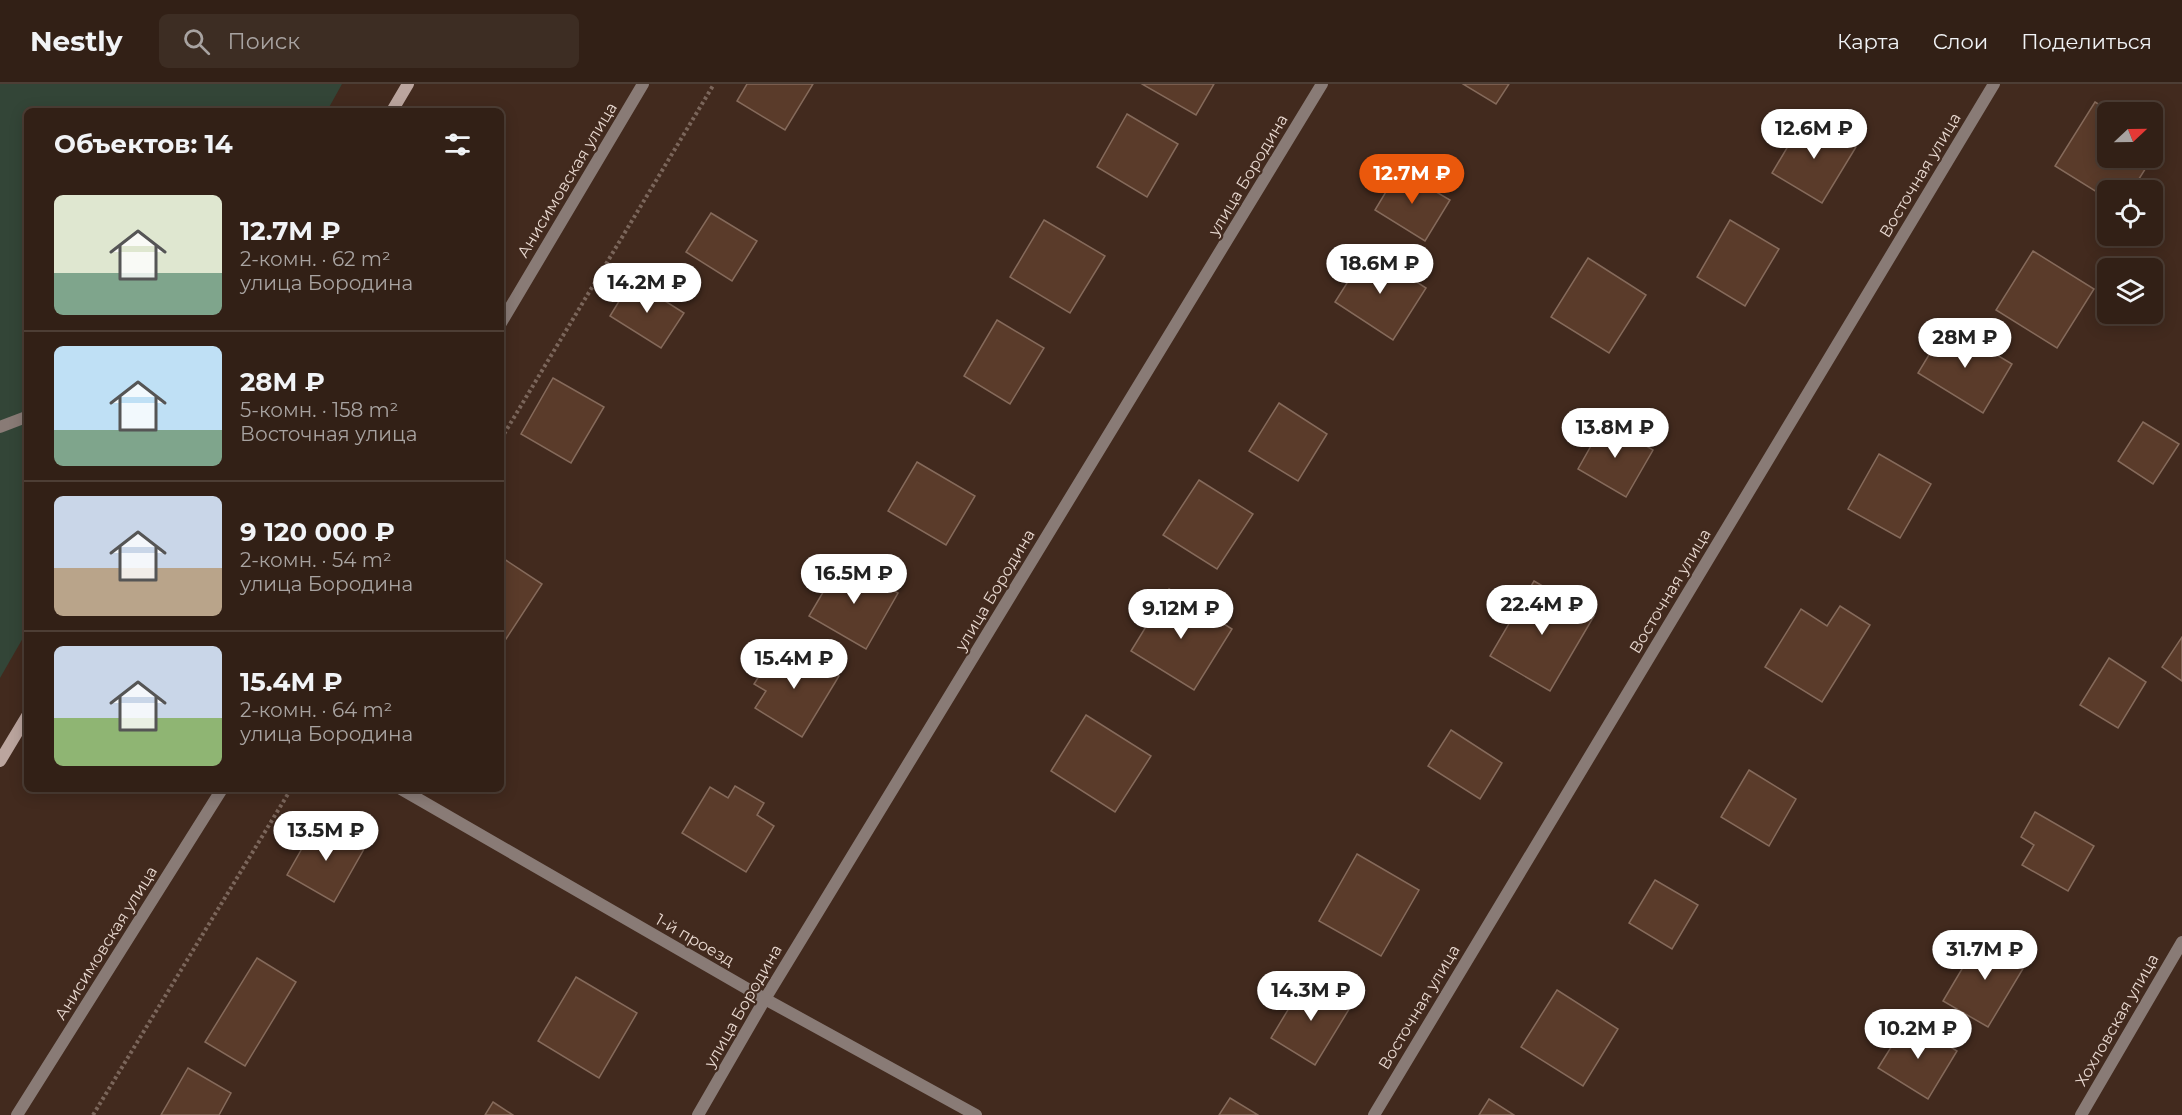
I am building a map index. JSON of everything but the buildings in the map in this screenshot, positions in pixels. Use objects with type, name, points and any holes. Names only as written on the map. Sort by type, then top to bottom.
[{"type":"street","points":[[394,108],[408,84]]},
{"type":"street","name":"Анисимовская улица","points":[[504,318],[643,84]]},
{"type":"street","name":"улица Бородина","points":[[698,1115],[765,999],[1322,84]]},
{"type":"street","name":"Восточная улица","points":[[1374,1115],[1994,84]]},
{"type":"street","points":[[0,428],[24,418]]},
{"type":"street","points":[[0,761],[24,721]]},
{"type":"street","name":"Анисимовская улица","points":[[17,1115],[220,792]]},
{"type":"street","name":"1-й проезд","points":[[406,792],[765,999],[976,1115]]},
{"type":"street","name":"Хохловская улица","points":[[2081,1115],[2182,942]]},
{"type":"path","points":[[504,434],[714,84]]},
{"type":"path","points":[[93,1115],[289,792]]},
{"type":"green space","points":[[0,84],[342,84],[329,108],[24,108],[24,636],[0,678]]}]
